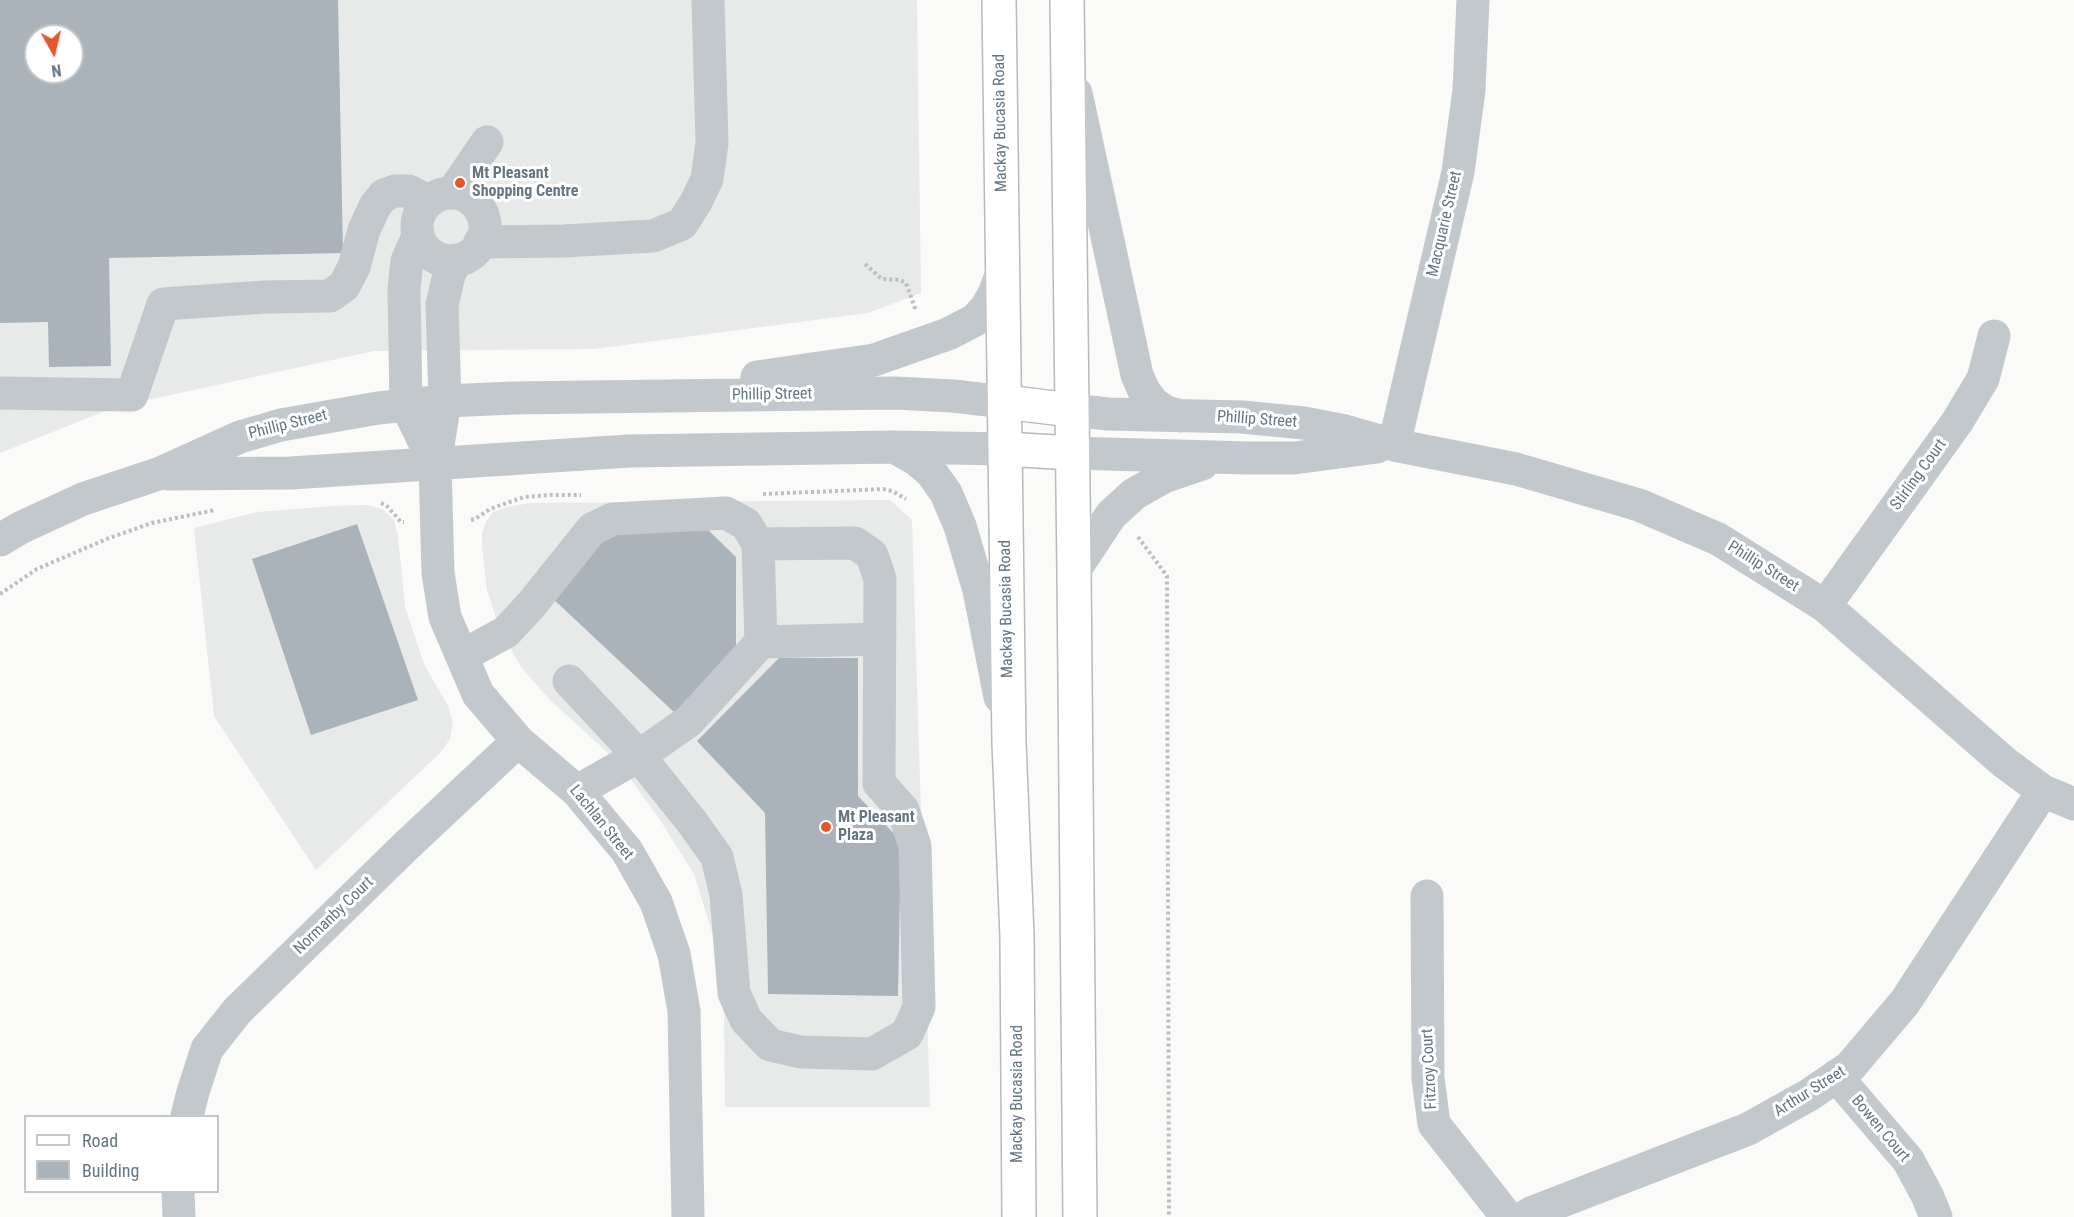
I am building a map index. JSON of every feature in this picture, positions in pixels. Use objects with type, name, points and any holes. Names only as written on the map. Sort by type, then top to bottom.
[{"type":"main road","name":"Mackay Bucasia Road","points":[[999,0],[1009,743],[1017,936],[1019,1217]]},
{"type":"main road","points":[[1066,0],[1080,1217]]},
{"type":"main road","name":"Phillip Street","points":[[1005,402],[1071,410]]},
{"type":"main road","name":"Phillip Street","points":[[1005,449],[1072,453]]},
{"type":"street","points":[[487,142],[441,197],[420,210],[416,226],[418,236],[427,252],[436,258],[468,251],[563,241],[653,236],[682,224],[707,179],[712,143],[708,0]]},
{"type":"street","name":"Macquarie Street","points":[[1394,445],[1458,172],[1468,90],[1473,0]]},
{"type":"street","points":[[1068,56],[1137,375],[1144,392],[1153,403],[1166,412],[1182,417]]},
{"type":"street","points":[[0,393],[132,395],[163,304],[264,297],[330,296],[344,286],[354,267],[364,230],[375,206],[384,195],[395,191],[409,191],[473,202],[484,219],[484,232],[449,275],[442,305],[445,401],[435,464]]},
{"type":"street","points":[[418,236],[407,261],[404,289],[406,404],[435,464]]},
{"type":"street","points":[[619,397],[851,364],[889,356],[941,337],[975,320],[990,302],[1003,269]]},
{"type":"street","name":"Stirling Court","points":[[1825,606],[1957,422],[1983,379],[1994,336]]},
{"type":"street","name":"Phillip Street","points":[[0,540],[20,528],[83,499],[158,474],[240,437],[281,425],[346,412],[445,401],[619,397],[895,393],[1005,402]]},
{"type":"street","name":"Phillip Street","points":[[1071,410],[1108,414],[1242,417],[1289,421],[1345,431],[1394,445],[1516,469],[1639,505],[1718,539],[1825,606],[2005,763],[2043,790],[2074,804]]},
{"type":"street","name":"Phillip Street","points":[[1072,453],[1294,458],[1394,445]]},
{"type":"street","points":[[894,447],[917,460],[931,472],[946,493],[960,526],[979,590],[1009,743]]},
{"type":"street","name":"Phillip Street","points":[[158,474],[291,473],[628,451],[894,447],[1005,449]]},
{"type":"street","points":[[1074,571],[1111,515],[1143,488],[1185,469],[1221,460],[1248,458]]},
{"type":"street","name":"Lachlan Street","points":[[435,464],[438,573],[446,617],[478,694],[518,741],[577,791],[627,851],[656,902],[674,954],[684,1011],[688,1217]]},
{"type":"street","points":[[462,656],[506,632],[531,605],[592,529],[613,519],[726,513],[746,524],[758,544],[761,642],[689,721],[639,756],[577,791]]},
{"type":"street","points":[[569,681],[639,756],[717,857],[726,895],[734,993],[746,1020],[770,1045],[801,1052],[872,1054],[907,1034],[919,1007],[915,846],[903,810],[879,783],[880,579],[872,555],[855,543],[758,544]]},
{"type":"street","points":[[761,642],[880,639]]},
{"type":"street","name":"Normanby Court","points":[[188,1115],[207,1048],[237,1011],[406,846],[518,741]]},
{"type":"street","name":"Arthur Street","points":[[1524,1217],[1559,1201],[1748,1129],[1809,1095],[1850,1067],[1905,1002],[2043,790]]},
{"type":"street","name":"Fitzroy Court","points":[[1427,896],[1428,1078],[1434,1124],[1507,1217]]},
{"type":"street","name":"Bowen Court","points":[[1836,1076],[1908,1160],[1936,1217]]},
{"type":"street","points":[[178,1193],[179,1217]]},
{"type":"path","points":[[865,264],[882,279],[900,280],[906,284],[919,319]]},
{"type":"path","points":[[375,500],[386,505],[401,522],[411,522]]},
{"type":"path","points":[[0,594],[37,569],[108,538],[152,524],[216,509]]},
{"type":"path","points":[[1136,535],[1167,576],[1169,1217]]},
{"type":"shaded area","name":"Mt Pleasant Shopping Centre","points":[[0,0],[917,0],[921,293],[868,313],[594,349],[374,351],[115,407],[0,453]]},
{"type":"shaded area","points":[[890,500],[912,520],[930,1107],[725,1107],[724,1018],[717,948],[694,874],[660,820],[619,763],[550,700],[521,667],[500,630],[487,590],[482,547],[485,523],[493,512],[506,507],[531,503]]},
{"type":"shaded area","points":[[367,505],[383,509],[394,520],[398,535],[405,607],[424,664],[448,706],[453,722],[450,739],[440,753],[316,870],[214,716],[194,528],[257,512]]},
{"type":"building","points":[[0,0],[338,0],[343,253],[109,258],[111,366],[49,367],[48,322],[0,323]]},
{"type":"building","points":[[357,524],[418,700],[311,735],[252,559]]},
{"type":"building","points":[[705,527],[736,557],[736,653],[676,714],[550,596],[610,534]]},
{"type":"building","name":"Mt Pleasant Plaza","points":[[779,658],[858,658],[858,796],[901,841],[898,996],[768,994],[765,813],[697,741]]},
{"type":"place","name":"Mt Pleasant Shopping Centre","points":[[460,183]]},
{"type":"place","name":"Mt Pleasant Plaza","points":[[826,827]]}]
